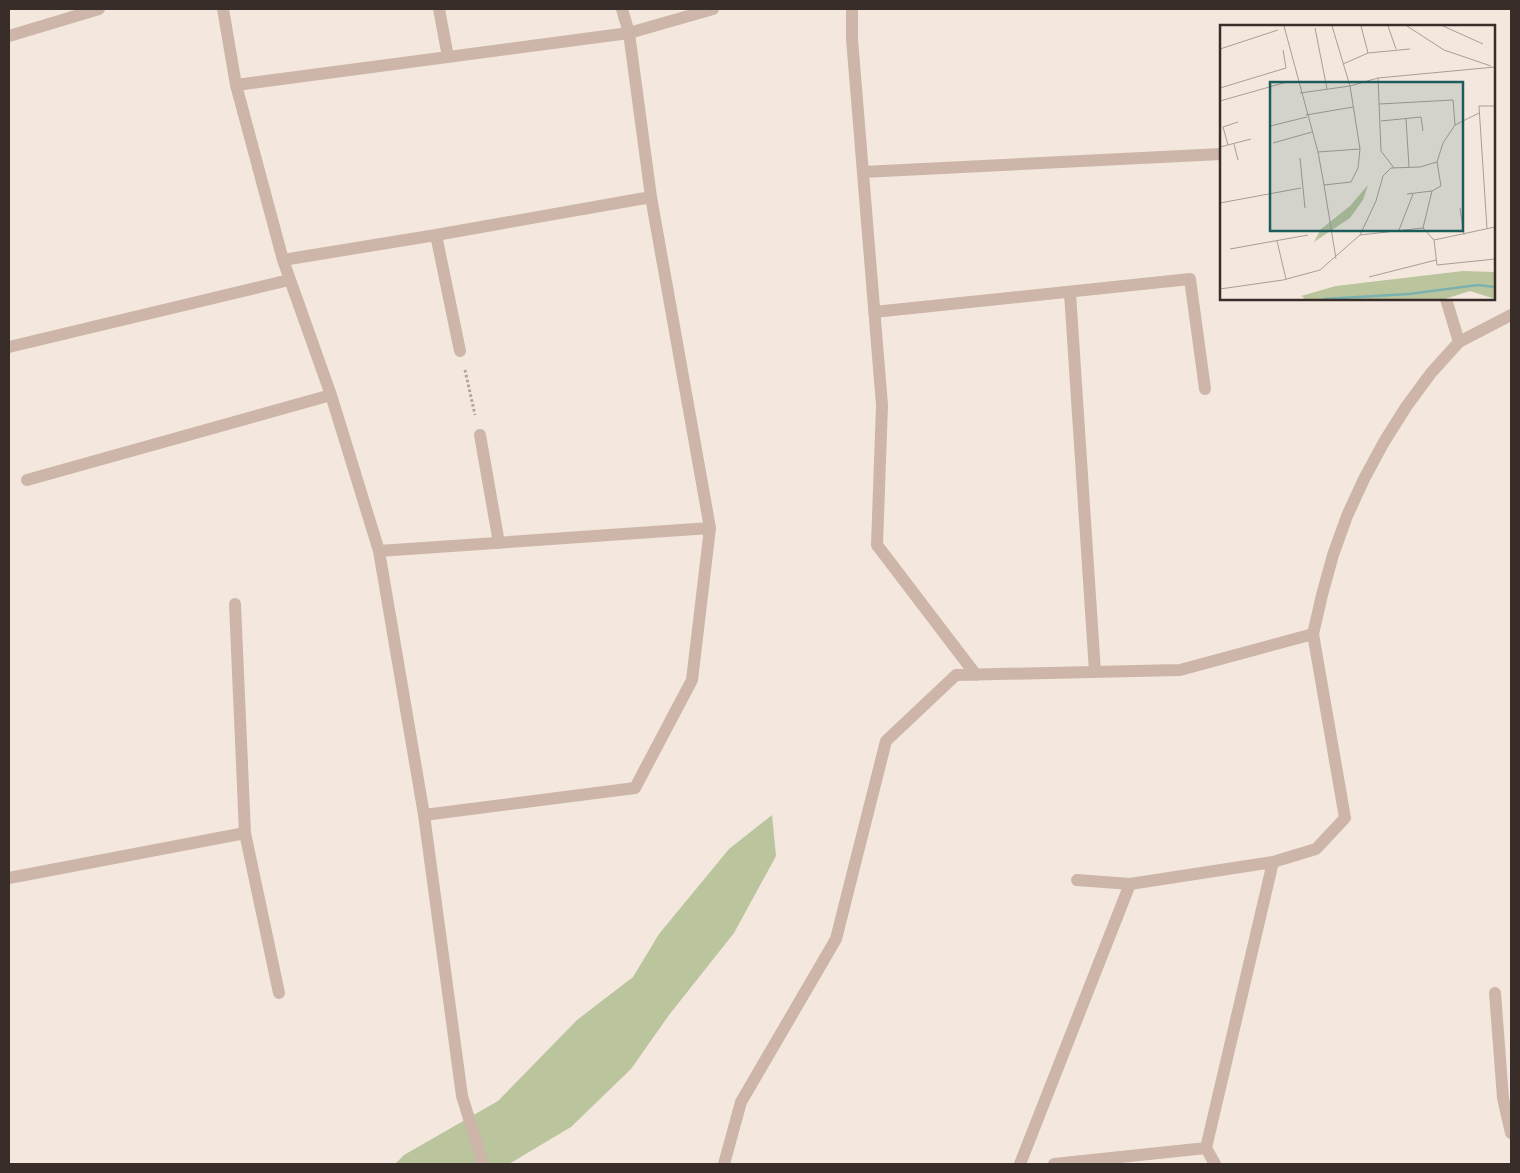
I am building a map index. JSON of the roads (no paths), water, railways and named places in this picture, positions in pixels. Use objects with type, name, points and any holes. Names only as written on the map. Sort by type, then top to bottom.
[{"type":"street","points":[[9,36],[99,9]]},
{"type":"street","points":[[223,9],[236,85],[283,260],[332,395],[379,551],[424,815],[462,1096],[483,1164]]},
{"type":"street","points":[[439,9],[448,57]]},
{"type":"street","points":[[424,815],[635,788],[692,680],[710,528],[651,197],[629,33],[622,9]]},
{"type":"street","points":[[236,85],[629,33],[713,9]]},
{"type":"street","points":[[852,9],[852,39],[882,405],[877,545],[976,675]]},
{"type":"street","points":[[863,172],[1220,154]]},
{"type":"street","points":[[283,260],[651,197]]},
{"type":"street","points":[[436,235],[460,351]]},
{"type":"street","points":[[874,312],[1190,279],[1205,389]]},
{"type":"street","points":[[9,347],[289,280]]},
{"type":"street","points":[[1070,293],[1095,672]]},
{"type":"street","points":[[1446,300],[1459,342]]},
{"type":"street","points":[[1077,880],[1130,884],[1273,862],[1316,849],[1344,818],[1313,634],[1333,555],[1347,516],[1364,479],[1406,407],[1431,373],[1459,342],[1511,315]]},
{"type":"street","points":[[27,480],[332,395]]},
{"type":"street","points":[[480,435],[500,543]]},
{"type":"street","points":[[379,551],[710,528]]},
{"type":"street","points":[[235,604],[246,833],[279,993]]},
{"type":"street","points":[[724,1164],[741,1102],[836,939],[886,741],[956,675],[1180,670],[1313,634]]},
{"type":"street","points":[[9,878],[246,833]]},
{"type":"street","points":[[1214,1164],[1206,1148],[1273,862]]},
{"type":"street","points":[[1020,1164],[1130,884]]},
{"type":"street","points":[[1495,993],[1503,1098],[1511,1133]]},
{"type":"street","points":[[1054,1164],[1206,1148]]}]
